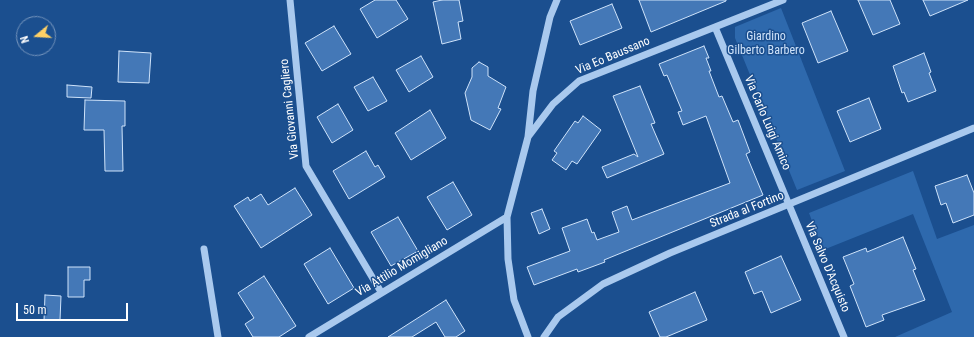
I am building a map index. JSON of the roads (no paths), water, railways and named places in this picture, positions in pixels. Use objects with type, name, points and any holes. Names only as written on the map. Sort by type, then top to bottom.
[{"type":"street","name":"Via Giovanni Cagliero","points":[[290,0],[306,166],[381,292]]},
{"type":"street","points":[[528,137],[533,91],[550,16],[557,0]]},
{"type":"street","name":"Via Eo Baussano","points":[[528,337],[514,300],[508,259],[507,217],[528,137],[553,104],[579,81],[783,0]]},
{"type":"street","name":"Via Carlo Luigi Amico","points":[[715,27],[790,205]]},
{"type":"street","name":"Strada al Fortino","points":[[544,337],[558,317],[603,284],[670,253],[790,205],[974,128]]},
{"type":"street","name":"Via Salvo D'Acquisto","points":[[790,205],[844,337]]},
{"type":"street","name":"Via Attilio Momigliano","points":[[309,337],[507,217]]},
{"type":"street","points":[[204,249],[218,337]]},
{"type":"park label","name":"Giardino Gilberto Barbero","points":[[766,44]]}]
